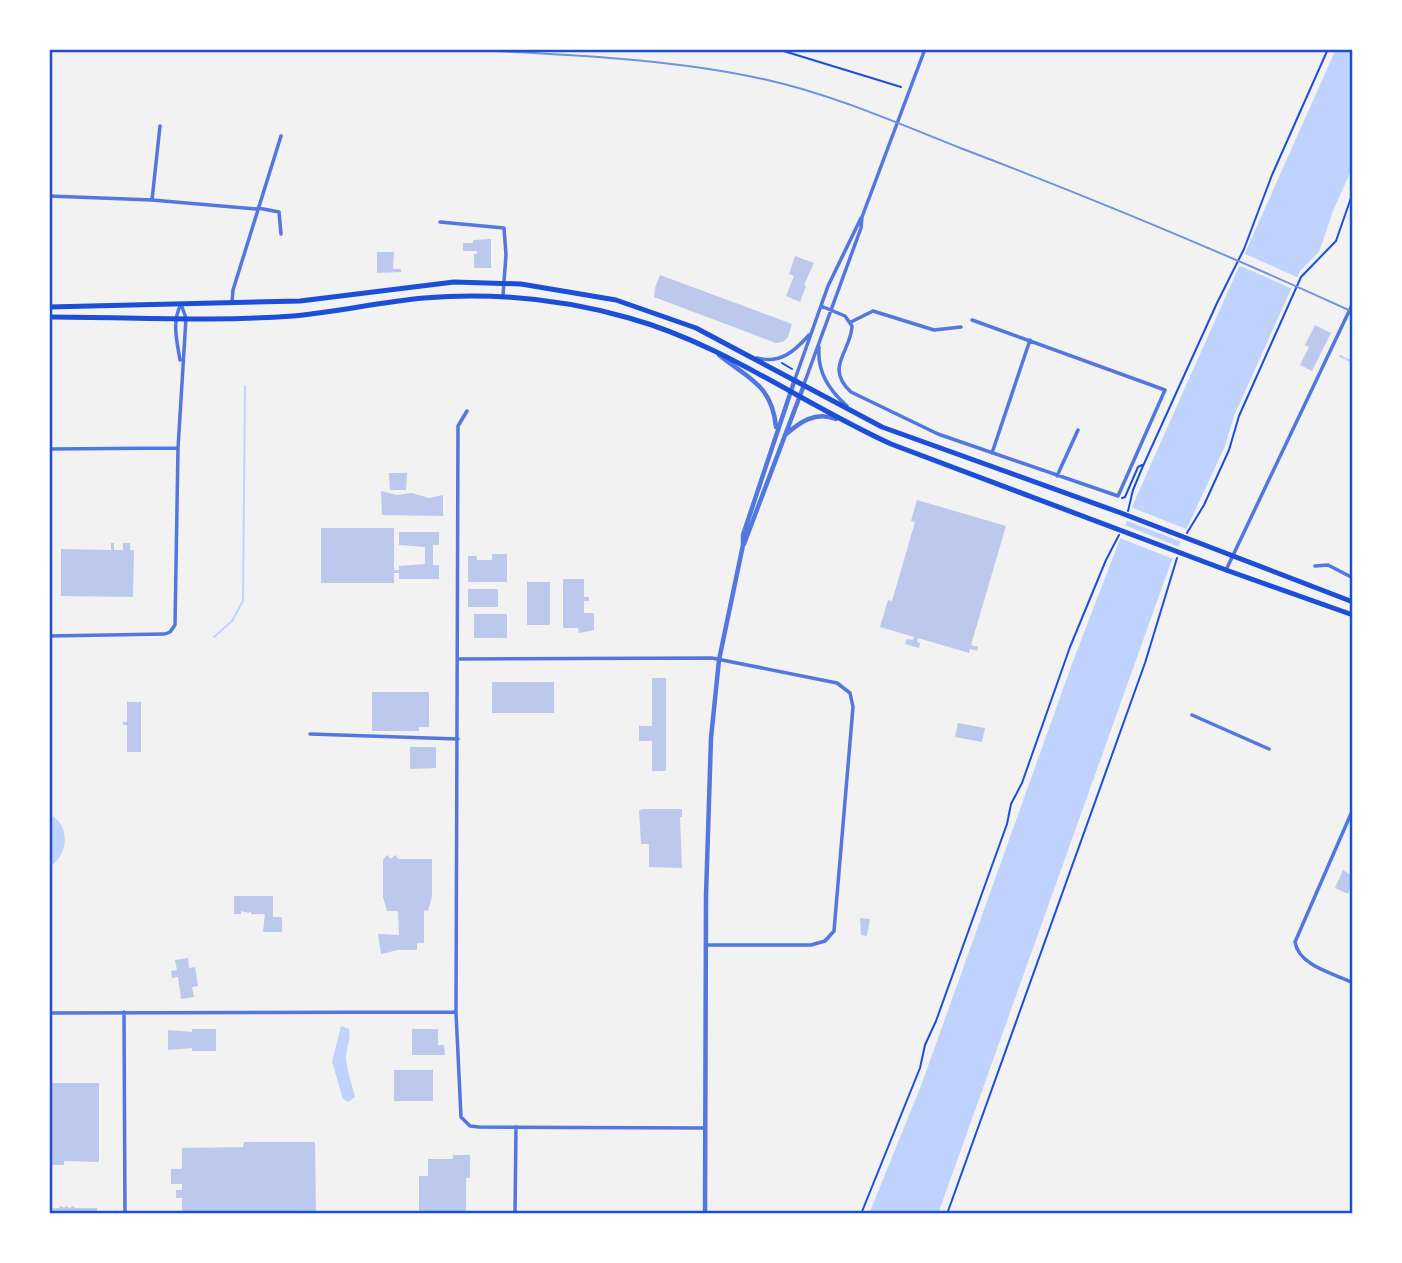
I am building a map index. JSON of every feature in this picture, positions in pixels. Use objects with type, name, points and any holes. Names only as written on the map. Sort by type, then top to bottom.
[{"type":"main road","points":[[49,307],[300,302],[454,282],[505,282],[616,300],[696,328],[891,431],[1121,513],[1353,603]]},
{"type":"main road","points":[[49,317],[186,318],[296,315],[423,298],[503,295],[550,301],[630,318],[712,350],[891,444],[1353,615]]},
{"type":"street","points":[[743,545],[750,509],[811,333],[848,242],[862,217],[925,49]]},
{"type":"street","points":[[152,201],[160,126]]},
{"type":"street","points":[[232,304],[233,290],[281,136]]},
{"type":"street","points":[[49,196],[257,208],[279,212],[281,234]]},
{"type":"street","points":[[705,1214],[707,826],[711,738],[719,660],[743,545],[861,228],[862,217]]},
{"type":"street","points":[[440,222],[504,228],[503,295]]},
{"type":"street","points":[[1226,570],[1353,303]]},
{"type":"street","points":[[49,636],[165,635],[173,629],[176,617],[181,366],[186,318],[181,304]]},
{"type":"street","points":[[181,304],[175,318],[181,366]]},
{"type":"street","points":[[821,306],[845,316],[851,322],[852,333],[840,358],[839,368],[840,377],[847,389],[929,430],[1118,496],[1165,390],[972,320]]},
{"type":"street","points":[[851,322],[873,311],[934,330],[961,327]]},
{"type":"street","points":[[755,357],[780,359],[795,350],[811,333]]},
{"type":"street","points":[[992,453],[1030,340]]},
{"type":"street","points":[[820,341],[819,360],[828,385],[857,415]]},
{"type":"street","points":[[712,350],[763,388],[772,404],[776,431]]},
{"type":"street","points":[[467,411],[458,426],[456,1012],[461,1117],[470,1126],[704,1128]]},
{"type":"street","points":[[784,436],[804,420],[813,417],[823,415],[843,421]]},
{"type":"street","points":[[1057,475],[1078,430]]},
{"type":"street","points":[[49,449],[178,448]]},
{"type":"street","points":[[1315,566],[1328,565],[1353,578]]},
{"type":"street","points":[[459,659],[692,657],[838,683],[850,693],[853,707],[834,931],[825,941],[811,945],[706,945]]},
{"type":"street","points":[[1192,715],[1269,748]]},
{"type":"street","points":[[310,734],[457,739]]},
{"type":"street","points":[[1353,808],[1295,942],[1299,955],[1307,962],[1353,983]]},
{"type":"street","points":[[124,1012],[125,1214]]},
{"type":"street","points":[[49,1013],[456,1012]]},
{"type":"street","points":[[515,1214],[516,1127]]},
{"type":"path","points":[[777,49],[901,87]]},
{"type":"path","points":[[1140,475],[1239,260],[1272,175],[1328,49]]},
{"type":"path","points":[[1187,540],[1229,450],[1239,416],[1301,276],[1336,241],[1353,192]]},
{"type":"path","points":[[1122,498],[1125,497],[1138,467],[1143,466]]},
{"type":"path","points":[[947,1214],[1182,552]]},
{"type":"path","points":[[862,1214],[919,1068],[925,1045],[1007,824],[1011,804],[1022,783],[1070,647],[1106,560]]},
{"type":"water","points":[[1336,49],[1353,49],[1353,166],[1319,252],[1300,271],[1287,298],[1234,416],[1225,446],[1170,565],[938,1214],[869,1214],[922,1083],[1072,664],[1135,500]]},
{"type":"water","points":[[49,815],[61,825],[65,840],[60,856],[49,867]]},
{"type":"water","points":[[341,1026],[349,1029],[346,1058],[355,1097],[348,1102],[343,1099],[332,1062]]},
{"type":"pier","points":[[1241,252],[1301,279],[1295,290],[1236,264]]},
{"type":"pier","points":[[1128,506],[1189,530],[1184,543],[1123,519]]},
{"type":"pier","points":[[1122,524],[1182,548],[1176,560],[1117,537]]},
{"type":"building","points":[[491,239],[491,268],[474,268],[474,254],[477,254],[477,251],[463,251],[463,243]]},
{"type":"building","points":[[377,252],[394,252],[393,269],[401,269],[401,272],[377,273]]},
{"type":"building","points":[[795,256],[814,263],[800,302],[786,296],[794,276],[789,274]]},
{"type":"building","points":[[660,275],[792,324],[788,337],[783,342],[776,343],[654,297]]},
{"type":"building","points":[[1315,325],[1331,333],[1312,371],[1300,365],[1309,347],[1305,345]]},
{"type":"building","points":[[389,473],[407,473],[406,490],[390,490]]},
{"type":"building","points":[[381,491],[397,495],[412,493],[429,498],[443,495],[443,516],[382,515]]},
{"type":"building","points":[[917,500],[1006,526],[971,645],[978,647],[977,651],[970,649],[969,653],[918,638],[919,648],[905,644],[907,639],[913,640],[914,637],[880,627],[888,600],[892,601],[915,522],[911,521]]},
{"type":"building","points":[[321,528],[394,528],[394,570],[399,570],[399,566],[425,564],[425,547],[399,545],[399,532],[439,532],[439,545],[433,545],[433,565],[439,565],[439,579],[399,579],[399,573],[394,573],[394,583],[321,583]]},
{"type":"building","points":[[111,543],[114,543],[114,550],[123,550],[123,543],[130,543],[130,550],[134,550],[133,597],[61,596],[61,549],[111,550]]},
{"type":"building","points":[[492,554],[507,554],[507,582],[468,582],[468,556],[477,556],[477,560],[492,560]]},
{"type":"building","points":[[563,579],[584,579],[584,597],[589,597],[589,601],[584,601],[584,613],[594,613],[594,630],[579,633],[578,628],[563,628]]},
{"type":"building","points":[[527,582],[550,582],[550,625],[527,625]]},
{"type":"building","points":[[468,589],[498,589],[498,607],[468,607]]},
{"type":"building","points":[[474,614],[507,614],[507,638],[474,638]]},
{"type":"building","points":[[652,678],[666,678],[666,771],[652,771],[652,741],[639,741],[639,726],[652,726]]},
{"type":"building","points":[[492,682],[554,682],[554,713],[492,713]]},
{"type":"building","points":[[372,692],[429,692],[429,727],[419,727],[419,731],[372,731]]},
{"type":"building","points":[[127,702],[141,702],[141,752],[127,752],[127,725],[123,725],[123,722],[127,722]]},
{"type":"building","points":[[958,723],[985,728],[982,742],[955,737]]},
{"type":"building","points":[[410,747],[436,747],[436,768],[410,769]]},
{"type":"building","points":[[682,809],[682,868],[649,867],[649,844],[641,844],[639,810]]},
{"type":"building","points":[[387,855],[391,859],[395,855],[399,859],[432,859],[432,896],[428,911],[424,910],[424,943],[417,943],[417,950],[381,954],[378,934],[399,935],[398,911],[387,911],[383,897],[383,860]]},
{"type":"building","points":[[1343,870],[1353,877],[1348,894],[1335,888]]},
{"type":"building","points":[[234,896],[273,896],[273,917],[282,917],[282,932],[263,932],[265,914],[241,911],[241,914],[234,914]]},
{"type":"building","points":[[860,918],[870,919],[867,936],[861,935]]},
{"type":"building","points":[[188,958],[189,968],[195,967],[198,986],[192,987],[194,997],[181,999],[178,977],[172,978],[171,971],[177,970],[175,960]]},
{"type":"building","points":[[192,1029],[216,1029],[216,1051],[192,1051],[192,1048],[168,1050],[168,1030],[192,1032]]},
{"type":"building","points":[[412,1029],[438,1029],[438,1045],[444,1045],[445,1055],[412,1055]]},
{"type":"building","points":[[394,1070],[433,1070],[433,1101],[394,1101]]},
{"type":"building","points":[[49,1083],[99,1083],[99,1162],[64,1161],[64,1165],[49,1165]]},
{"type":"building","points":[[244,1142],[315,1142],[316,1214],[182,1214],[182,1198],[176,1198],[176,1190],[182,1190],[182,1184],[171,1184],[171,1169],[182,1169],[182,1148],[243,1147]]},
{"type":"building","points":[[453,1155],[470,1155],[470,1178],[466,1178],[466,1214],[419,1214],[419,1176],[428,1176],[428,1159],[453,1159]]},
{"type":"building","points":[[49,1208],[97,1208],[97,1214],[49,1214]]},
{"type":"waterway","points":[[1340,356],[1353,362]]},
{"type":"waterway","points":[[214,637],[232,621],[243,601],[245,386]]},
{"type":"railway","points":[[458,49],[611,58],[688,66],[789,85],[889,119],[1110,207],[1353,312]]}]
